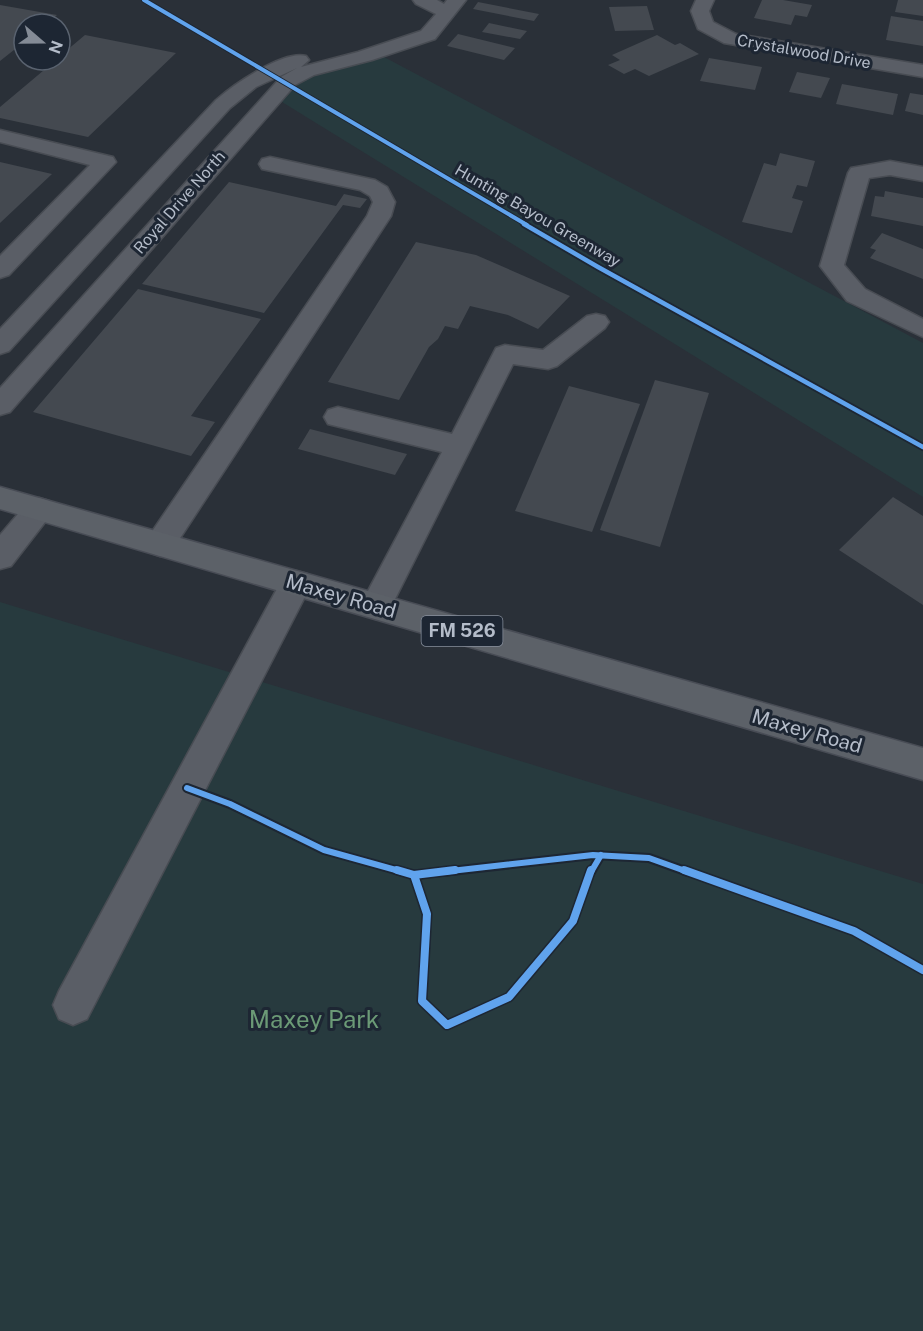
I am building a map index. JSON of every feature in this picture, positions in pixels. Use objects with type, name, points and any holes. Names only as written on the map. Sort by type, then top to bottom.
[{"type":"main road","name":"Maxey Road","points":[[0,498],[923,764]]},
{"type":"street","points":[[422,0],[452,6]]},
{"type":"street","name":"Crystalwood Drive","points":[[705,0],[700,11],[705,25],[731,39],[923,71]]},
{"type":"street","name":"Royal Drive North","points":[[0,405],[288,81],[307,71],[366,56],[428,35],[452,6]]},
{"type":"street","name":"Royal Drive North","points":[[0,345],[223,104],[249,83],[305,58],[361,46],[389,47]]},
{"type":"street","points":[[0,136],[105,162],[0,270]]},
{"type":"street","points":[[160,544],[379,216],[384,202],[379,192],[367,185],[270,164]]},
{"type":"street","points":[[923,174],[890,168],[859,173],[832,266],[856,295],[923,329]]},
{"type":"street","points":[[92,245],[133,255]]},
{"type":"street","points":[[376,606],[460,446],[505,354],[548,360],[596,322]]},
{"type":"street","points":[[338,417],[460,446]]},
{"type":"street","points":[[0,557],[39,509]]},
{"type":"street","points":[[73,1005],[296,583]]},
{"type":"green space","points":[[384,57],[923,343],[923,497],[282,102],[299,82],[331,68]]},
{"type":"green space","name":"Maxey Park","points":[[0,602],[923,884],[923,1331],[0,1331]]},
{"type":"building","points":[[762,0],[783,0],[812,5],[807,17],[795,15],[791,25],[754,18]]},
{"type":"building","points":[[898,0],[923,0],[923,16],[895,12]]},
{"type":"building","points":[[478,2],[539,14],[534,21],[473,9]]},
{"type":"building","points":[[0,5],[40,12],[12,12],[12,52],[0,61]]},
{"type":"building","points":[[647,6],[654,30],[615,31],[609,7]]},
{"type":"building","points":[[891,16],[923,21],[923,46],[886,40]]},
{"type":"building","points":[[489,23],[527,31],[520,39],[482,32]]},
{"type":"building","points":[[458,34],[515,48],[504,60],[447,46]]},
{"type":"building","points":[[85,35],[176,53],[88,137],[0,118],[0,107],[42,72],[72,72],[72,46]]},
{"type":"building","points":[[657,35],[675,45],[680,43],[699,54],[649,76],[635,69],[624,74],[608,65],[620,60],[612,55]]},
{"type":"building","points":[[709,58],[762,67],[755,90],[700,81]]},
{"type":"building","points":[[797,72],[830,78],[821,98],[789,92]]},
{"type":"building","points":[[842,84],[898,94],[893,115],[836,104]]},
{"type":"building","points":[[910,93],[923,95],[923,115],[905,111]]},
{"type":"building","points":[[780,153],[815,161],[807,187],[797,185],[792,198],[803,201],[792,233],[742,222],[764,163],[776,166]]},
{"type":"building","points":[[0,162],[52,174],[0,223]]},
{"type":"building","points":[[229,182],[336,206],[344,194],[367,199],[360,208],[343,205],[264,313],[142,284]]},
{"type":"building","points":[[885,191],[923,198],[923,226],[871,216],[875,196],[884,197]]},
{"type":"building","points":[[882,233],[923,249],[923,279],[870,258],[876,250],[870,248]]},
{"type":"building","points":[[416,242],[476,255],[570,296],[538,329],[508,315],[470,306],[458,329],[445,326],[438,339],[429,347],[399,400],[328,382]]},
{"type":"building","points":[[138,289],[261,319],[191,416],[215,422],[191,456],[33,412]]},
{"type":"building","points":[[655,380],[709,393],[660,547],[600,530]]},
{"type":"building","points":[[569,386],[640,404],[592,532],[515,511]]},
{"type":"building","points":[[310,429],[407,454],[395,475],[298,449]]},
{"type":"building","points":[[893,497],[923,516],[923,605],[839,550]]},
{"type":"cycle path","name":"Hunting Bayou Greenway","points":[[144,0],[598,267],[923,447]]},
{"type":"cycle path","points":[[187,788],[230,804],[324,850],[414,875],[593,855],[649,858],[854,931],[923,970]]},
{"type":"cycle path","points":[[414,875],[427,914],[422,1001],[447,1025],[509,997],[573,921],[592,869],[601,855]]}]
